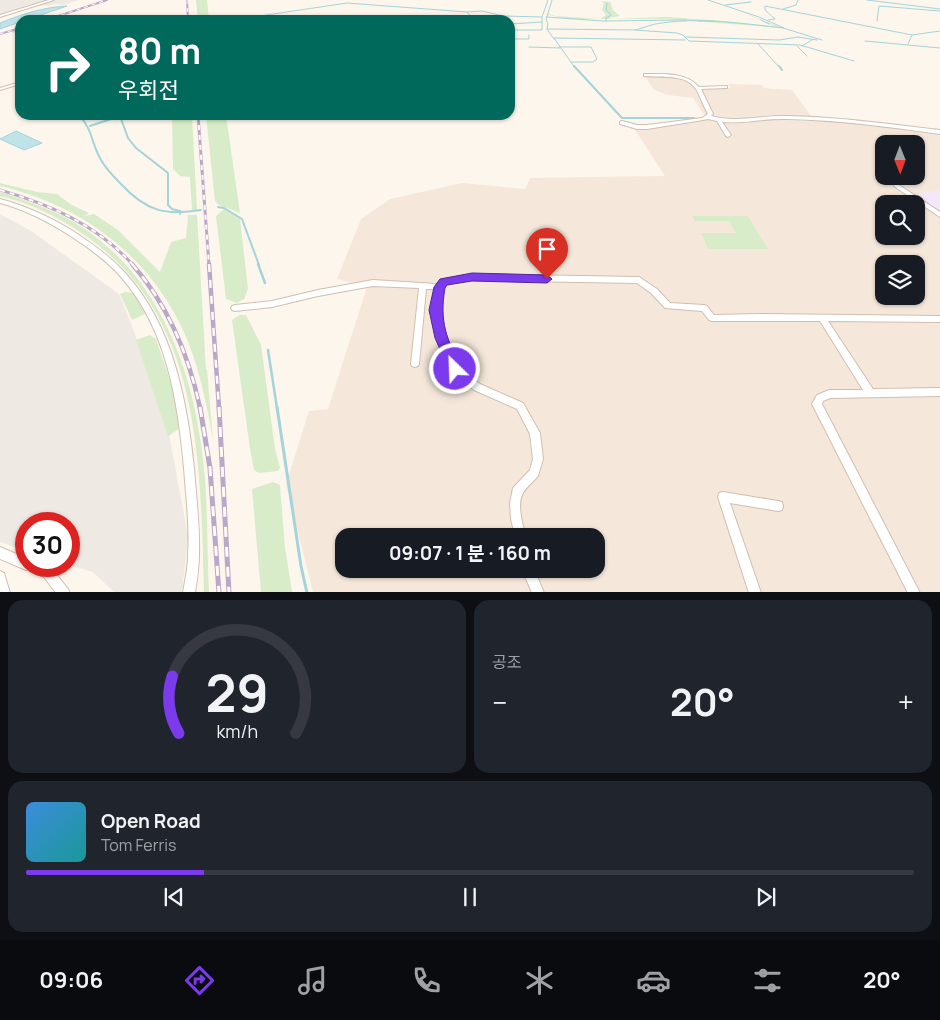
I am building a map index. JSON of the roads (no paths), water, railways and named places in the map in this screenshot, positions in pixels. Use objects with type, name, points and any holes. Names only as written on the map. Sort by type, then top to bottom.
[{"type":"street","points":[[0,16],[52,0]]},
{"type":"street","points":[[0,11],[9,8]]},
{"type":"street","points":[[646,75],[680,76],[692,82],[711,114],[708,118]]},
{"type":"street","points":[[0,90],[15,85]]},
{"type":"street","points":[[697,88],[725,87]]},
{"type":"street","points":[[622,123],[647,128],[708,118],[719,121],[786,117],[840,120],[940,132]]},
{"type":"street","points":[[719,121],[728,135]]},
{"type":"street","points":[[897,185],[940,215]]},
{"type":"street","points":[[0,201],[45,218],[82,240],[102,255],[130,283],[154,323],[174,373],[182,407],[186,437],[194,551],[189,592]]},
{"type":"street","points":[[518,528],[515,503],[517,492],[534,473],[538,459],[535,433],[520,406],[477,387],[455,369],[441,338],[435,310],[439,287],[444,282],[472,277],[639,280],[654,291],[668,306],[704,308],[712,318],[940,319]]},
{"type":"street","points":[[235,308],[272,304],[373,283],[439,287]]},
{"type":"street","points":[[415,364],[423,286]]},
{"type":"street","points":[[822,318],[872,394]]},
{"type":"street","points":[[914,592],[818,404],[820,398],[829,394],[940,392]]},
{"type":"street","points":[[755,592],[723,497],[778,506]]},
{"type":"street","points":[[0,553],[15,559]]},
{"type":"street","points":[[0,577],[4,592]]},
{"type":"street","points":[[51,577],[64,592]]},
{"type":"street","points":[[532,578],[538,592]]},
{"type":"water","points":[[67,6],[41,15],[23,15],[41,9]]},
{"type":"water","points":[[15,18],[15,24],[0,29],[0,23]]},
{"type":"water","points":[[16,131],[42,143],[24,150],[0,139]]},
{"type":"waterway","points":[[542,17],[548,0]]},
{"type":"waterway","points":[[547,17],[552,0]]},
{"type":"waterway","points":[[635,30],[676,21],[722,22],[784,28],[759,17],[708,0]]},
{"type":"waterway","points":[[783,9],[796,5],[798,0]]},
{"type":"waterway","points":[[867,0],[940,9]]},
{"type":"waterway","points":[[725,5],[751,2]]},
{"type":"waterway","points":[[267,15],[347,3],[467,12]]},
{"type":"waterway","points":[[606,21],[606,18],[611,15],[606,10],[607,3]]},
{"type":"waterway","points":[[768,20],[775,19],[765,10],[765,6],[912,35]]},
{"type":"waterway","points":[[877,21],[879,6],[940,11]]},
{"type":"waterway","points":[[467,12],[482,11],[499,15]]},
{"type":"waterway","points":[[515,16],[542,17]]},
{"type":"waterway","points":[[542,17],[542,22]]},
{"type":"waterway","points":[[547,17],[606,21]]},
{"type":"waterway","points":[[547,17],[547,29]]},
{"type":"waterway","points":[[606,21],[686,20]]},
{"type":"waterway","points":[[761,20],[769,24]]},
{"type":"waterway","points":[[699,21],[714,21]]},
{"type":"waterway","points":[[515,24],[542,22]]},
{"type":"waterway","points":[[515,30],[542,30],[542,22]]},
{"type":"waterway","points":[[783,28],[822,40]]},
{"type":"waterway","points":[[547,29],[635,30]]},
{"type":"waterway","points":[[547,29],[554,39]]},
{"type":"waterway","points":[[635,30],[677,33],[683,35],[689,41],[802,46]]},
{"type":"waterway","points":[[912,35],[940,31]]},
{"type":"waterway","points":[[515,39],[529,39],[529,35]]},
{"type":"waterway","points":[[908,44],[912,35]]},
{"type":"waterway","points":[[686,37],[779,40],[798,37],[817,40]]},
{"type":"waterway","points":[[560,47],[554,38],[685,40]]},
{"type":"waterway","points":[[802,46],[812,40]]},
{"type":"waterway","points":[[865,41],[940,48]]},
{"type":"waterway","points":[[758,44],[780,68]]},
{"type":"waterway","points":[[797,46],[807,56]]},
{"type":"waterway","points":[[802,46],[854,61]]},
{"type":"waterway","points":[[529,47],[560,48]]},
{"type":"waterway","points":[[560,47],[591,47],[597,59],[593,62],[571,62]]},
{"type":"waterway","points":[[560,47],[575,68]]},
{"type":"waterway","points":[[574,66],[622,118],[694,118]]},
{"type":"waterway","points":[[779,66],[782,70]]},
{"type":"waterway","points":[[83,120],[105,167],[130,193],[148,206],[166,212],[180,212]]},
{"type":"waterway","points":[[90,126],[108,120]]},
{"type":"waterway","points":[[121,120],[128,138],[136,148],[168,173],[168,205],[180,212]]},
{"type":"waterway","points":[[218,207],[224,208],[242,219],[259,265]]},
{"type":"waterway","points":[[180,212],[201,210]]},
{"type":"waterway","points":[[258,264],[265,283]]},
{"type":"waterway","points":[[268,350],[277,408]]},
{"type":"waterway","points":[[277,407],[301,566],[307,592]]},
{"type":"railway","points":[[61,15],[107,0]]},
{"type":"railway","points":[[187,0],[188,15]]},
{"type":"railway","points":[[0,34],[15,30]]},
{"type":"railway","points":[[198,120],[209,265]]},
{"type":"railway","points":[[0,190],[37,202],[72,218],[104,239],[132,264]]},
{"type":"railway","points":[[132,264],[156,296],[175,332],[190,369],[200,408]]},
{"type":"railway","points":[[209,264],[219,408]]},
{"type":"railway","points":[[200,407],[210,468],[219,592]]},
{"type":"railway","points":[[219,407],[229,592]]}]
